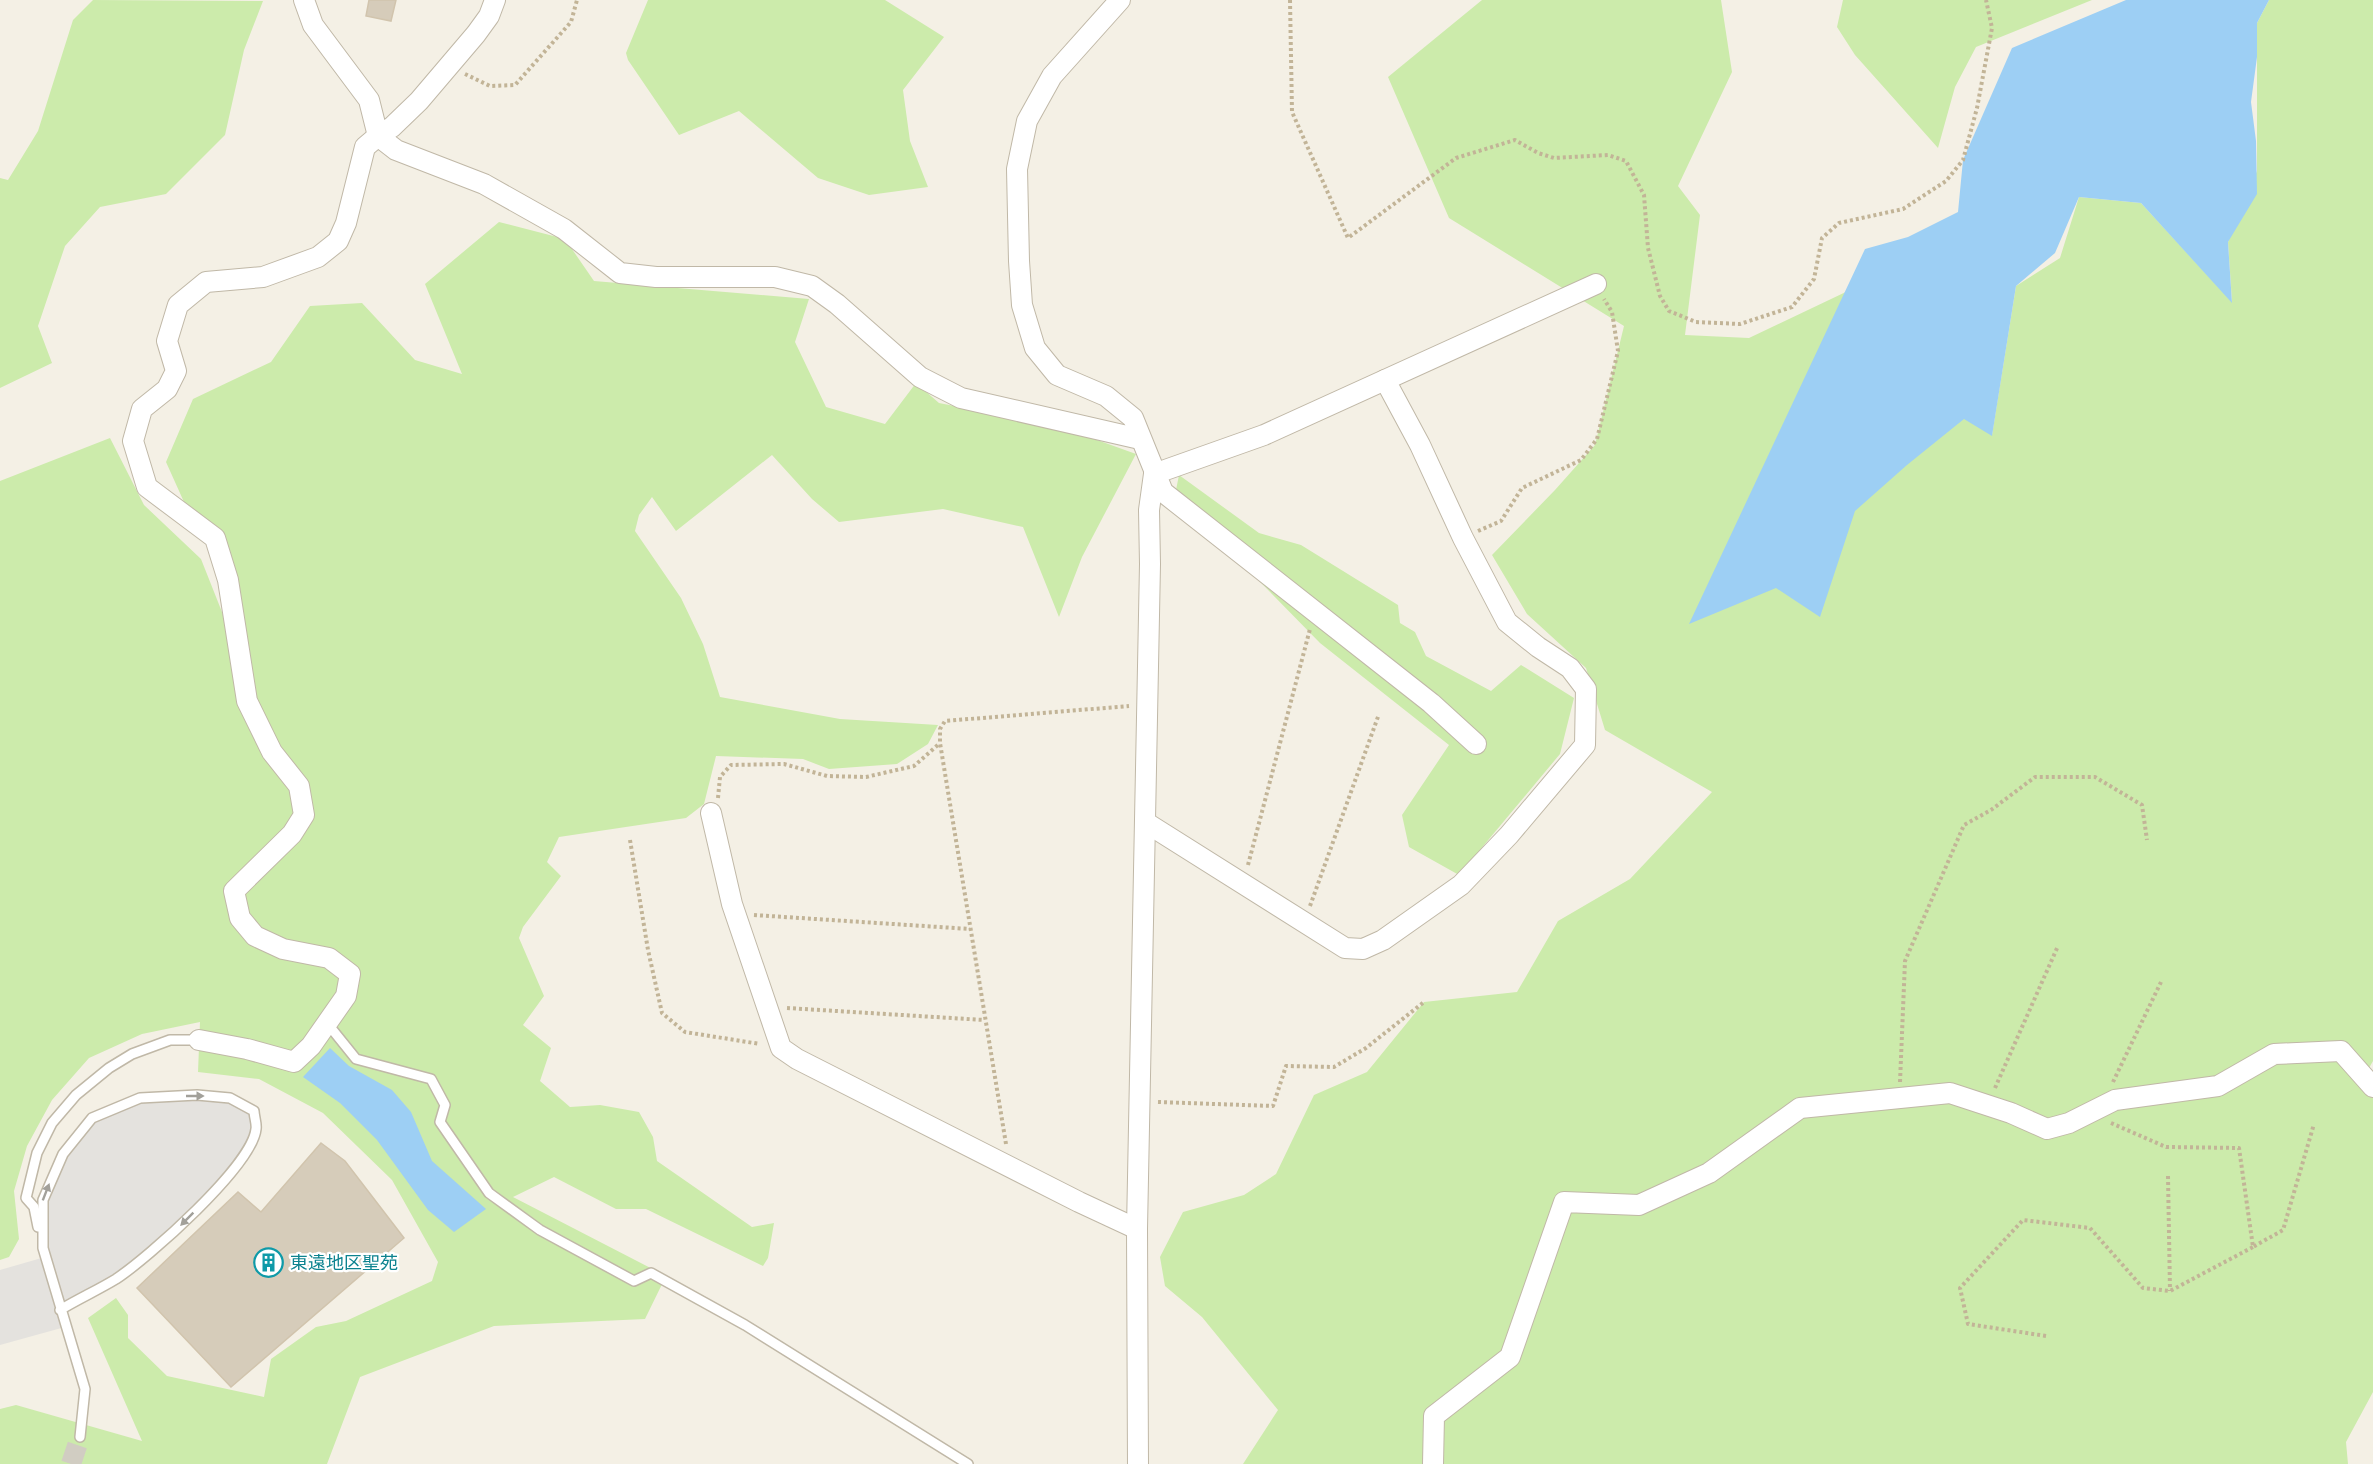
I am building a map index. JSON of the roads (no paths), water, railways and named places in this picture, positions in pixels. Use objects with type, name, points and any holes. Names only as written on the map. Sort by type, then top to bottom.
[{"type":"street","points":[[304,0],[313,26],[369,100],[378,135],[396,150],[484,184],[564,229],[620,273],[656,277],[775,277],[812,286],[837,304],[920,377],[961,398],[1140,439]]},
{"type":"street","points":[[199,1040],[247,1049],[294,1062],[311,1046],[346,996],[350,974],[329,958],[283,949],[255,936],[240,918],[234,891],[292,834],[304,815],[299,786],[272,752],[247,701],[228,580],[215,538],[147,487],[133,441],[142,409],[167,389],[176,371],[167,341],[178,305],[206,282],[263,277],[318,257],[338,241],[346,223],[365,147],[378,135],[392,127],[448,67],[489,16],[495,0]]},
{"type":"street","points":[[1120,0],[1052,76],[1027,121],[1017,169],[1019,261],[1022,305],[1035,348],[1057,375],[1106,396],[1133,418],[1163,492],[1431,703],[1476,744]]},
{"type":"street","points":[[1154,474],[1264,435],[1596,284]]},
{"type":"street","points":[[1145,822],[1345,948],[1363,949],[1383,940],[1461,885],[1509,835],[1585,745],[1586,689],[1570,668],[1538,647],[1507,622],[1463,538],[1420,445],[1384,380]]},
{"type":"street","points":[[1138,1464],[1137,1229],[1150,564],[1149,510],[1154,474]]},
{"type":"street","points":[[711,813],[735,914],[781,1048],[797,1059],[1010,1168],[1137,1229]]},
{"type":"street","points":[[1433,1464],[1434,1416],[1510,1357],[1564,1202],[1639,1205],[1708,1173],[1800,1108],[1950,1093],[1988,1105],[2047,1129],[2069,1123],[2115,1100],[2218,1086],[2274,1054],[2341,1051],[2373,1087]]},
{"type":"lane","points":[[327,1023],[356,1059],[431,1079],[445,1105],[440,1122],[489,1193],[540,1230],[634,1281],[651,1273],[745,1325],[968,1464]]},
{"type":"lane","points":[[80,1437],[85,1389],[60,1310],[34,1208],[26,1198],[37,1153],[52,1124],[76,1095],[109,1068],[132,1054],[170,1040],[199,1040]]},
{"type":"lane","points":[[43,1248],[43,1200],[63,1154],[92,1118],[140,1098],[197,1095],[230,1098],[254,1111],[256,1129],[248,1148],[220,1185],[188,1218],[155,1250],[116,1278],[60,1310]]},
{"type":"water","points":[[2126,0],[2269,0],[2257,23],[2257,57],[2251,102],[2256,141],[2257,194],[2228,242],[2232,303],[2141,203],[2079,197],[2055,253],[2016,286],[1992,436],[1964,419],[1855,511],[1820,617],[1776,588],[1689,624],[1865,249],[1908,237],[1958,212],[1963,160],[2012,48]]},
{"type":"water","points":[[330,1048],[349,1066],[392,1090],[411,1112],[432,1161],[486,1209],[454,1232],[428,1210],[377,1140],[340,1103],[303,1077]]},
{"type":"tunnel","points":[[71,1464],[80,1437]]},
{"type":"place","name":"東遠地区聖苑","points":[[269,1263]]}]
